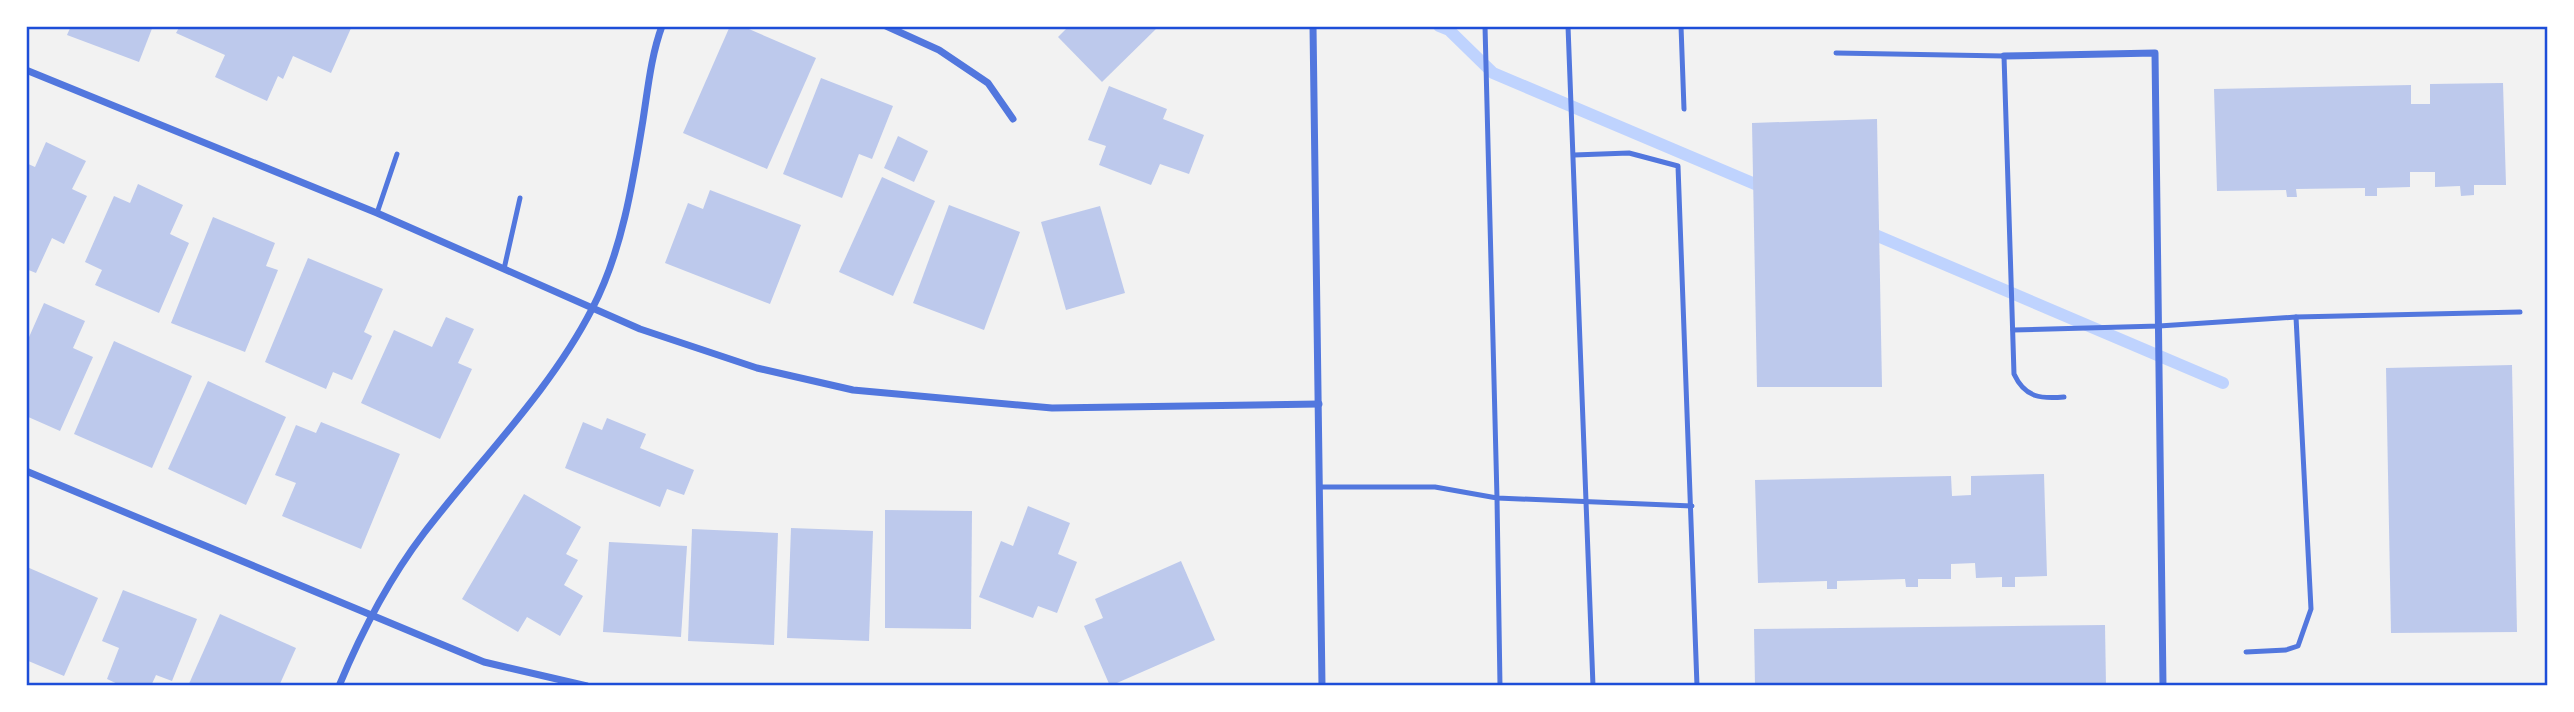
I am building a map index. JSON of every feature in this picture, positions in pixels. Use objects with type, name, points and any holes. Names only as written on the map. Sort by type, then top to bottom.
[{"type":"street","points":[[339,686],[373,615],[422,536],[557,365],[593,308],[618,240],[639,148],[655,43],[662,26]]},
{"type":"street","points":[[886,26],[939,50],[988,83],[1013,119]]},
{"type":"street","points":[[1313,26],[1321,686]]},
{"type":"street","points":[[2004,55],[2155,53],[2163,686]]},
{"type":"street","points":[[26,70],[377,214],[640,329],[757,368],[853,390],[1052,408],[1319,404]]},
{"type":"street","points":[[26,471],[484,662],[587,686]]},
{"type":"lane","points":[[1485,26],[1500,686]]},
{"type":"lane","points":[[1569,26],[1593,686]]},
{"type":"lane","points":[[1681,26],[1684,110]]},
{"type":"lane","points":[[1836,53],[2004,55],[2014,374],[2021,388],[2033,396],[2064,397]]},
{"type":"lane","points":[[1574,155],[1629,153],[1678,166],[1697,686]]},
{"type":"lane","points":[[377,214],[397,154]]},
{"type":"lane","points":[[504,269],[520,198]]},
{"type":"lane","points":[[2013,330],[2159,326],[2297,317],[2520,312]]},
{"type":"lane","points":[[2246,652],[2286,650],[2298,646],[2311,609],[2297,317]]},
{"type":"lane","points":[[1319,487],[1435,487],[1497,498],[1692,506]]},
{"type":"building","points":[[71,26],[153,26],[139,62],[67,35]]},
{"type":"building","points":[[180,26],[352,26],[331,73],[293,56],[283,79],[278,76],[267,101],[215,77],[225,55],[176,33]]},
{"type":"building","points":[[730,26],[742,26],[816,58],[767,169],[683,133]]},
{"type":"building","points":[[1069,26],[1159,26],[1102,82],[1058,37]]},
{"type":"building","points":[[821,78],[893,106],[872,159],[859,154],[842,198],[783,174]]},
{"type":"building","points":[[2503,83],[2506,185],[2474,185],[2474,195],[2461,196],[2460,186],[2435,187],[2435,172],[2410,172],[2410,187],[2377,188],[2377,196],[2365,196],[2365,188],[2296,189],[2297,197],[2287,197],[2286,190],[2217,191],[2214,89],[2411,85],[2411,104],[2430,104],[2430,84]]},
{"type":"building","points":[[1109,86],[1167,109],[1163,119],[1204,135],[1189,174],[1160,164],[1151,185],[1099,165],[1106,146],[1088,140]]},
{"type":"building","points":[[1877,119],[1882,387],[1757,387],[1752,123]]},
{"type":"building","points":[[898,136],[928,151],[914,182],[884,168]]},
{"type":"building","points":[[46,142],[86,161],[72,189],[87,196],[64,244],[52,238],[36,273],[26,269],[26,163],[35,167]]},
{"type":"building","points":[[882,177],[935,201],[893,296],[839,272]]},
{"type":"building","points":[[138,184],[183,205],[170,234],[189,243],[159,313],[95,285],[102,270],[85,262],[114,196],[130,203]]},
{"type":"building","points":[[710,190],[801,225],[770,304],[665,263],[688,203],[703,209]]},
{"type":"building","points":[[949,205],[1020,232],[984,330],[913,303]]},
{"type":"building","points":[[1100,206],[1125,293],[1066,310],[1041,222]]},
{"type":"building","points":[[213,217],[275,243],[266,266],[278,270],[245,352],[171,323]]},
{"type":"building","points":[[308,258],[383,289],[364,332],[372,336],[352,380],[333,372],[326,389],[265,362]]},
{"type":"building","points":[[44,303],[85,321],[73,348],[93,357],[60,431],[26,416],[26,344]]},
{"type":"building","points":[[446,317],[474,329],[458,363],[472,369],[440,439],[361,403],[394,330],[432,347]]},
{"type":"building","points":[[114,341],[192,376],[152,468],[74,434]]},
{"type":"building","points":[[2512,365],[2517,632],[2391,633],[2386,368]]},
{"type":"building","points":[[208,381],[286,417],[246,505],[168,469]]},
{"type":"building","points":[[607,418],[646,434],[640,448],[694,470],[684,495],[667,489],[660,507],[565,468],[583,422],[602,430]]},
{"type":"building","points":[[321,422],[400,454],[361,549],[282,516],[296,483],[275,475],[296,425],[316,433]]},
{"type":"building","points":[[2044,474],[2047,576],[2015,577],[2015,587],[2002,587],[2002,577],[1976,578],[1975,563],[1951,564],[1951,579],[1918,579],[1918,587],[1906,587],[1905,579],[1837,581],[1837,589],[1827,589],[1827,581],[1758,583],[1755,480],[1951,476],[1952,496],[1971,495],[1971,476]]},
{"type":"building","points":[[524,494],[581,527],[566,554],[578,560],[564,585],[583,596],[560,636],[527,617],[518,632],[462,599]]},
{"type":"building","points":[[1028,506],[1070,523],[1058,554],[1077,562],[1057,613],[1038,606],[1033,618],[979,597],[1001,541],[1013,546]]},
{"type":"building","points":[[885,510],[972,511],[971,629],[885,628]]},
{"type":"building","points":[[791,528],[873,531],[869,641],[787,638]]},
{"type":"building","points":[[692,529],[778,533],[774,645],[688,641]]},
{"type":"building","points":[[609,542],[687,546],[681,637],[603,632]]},
{"type":"building","points":[[1181,561],[1215,640],[1110,686],[1084,626],[1103,618],[1095,599]]},
{"type":"building","points":[[27,567],[98,598],[64,676],[26,660]]},
{"type":"building","points":[[123,590],[197,619],[172,681],[156,675],[151,686],[122,686],[107,679],[119,648],[102,641]]},
{"type":"building","points":[[220,614],[296,648],[279,686],[188,686]]},
{"type":"building","points":[[2105,625],[2106,686],[1755,686],[1754,629]]},
{"type":"waterway","points":[[1439,26],[1449,30],[1493,73],[1769,190]]},
{"type":"waterway","points":[[1866,231],[2223,383]]}]
